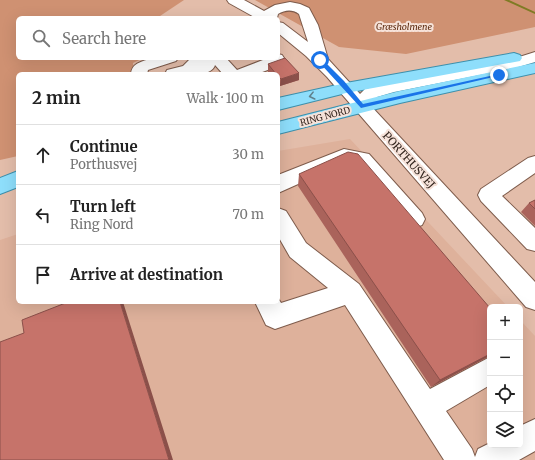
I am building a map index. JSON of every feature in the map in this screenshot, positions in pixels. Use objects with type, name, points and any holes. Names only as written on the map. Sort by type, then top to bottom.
[{"type":"main road","points":[[280,104],[346,88],[455,67],[535,56]]},
{"type":"main road","name":"RING NORD","points":[[280,127],[361,106],[535,68]]},
{"type":"main road","points":[[0,186],[16,180]]},
{"type":"main road","points":[[0,186],[16,183]]},
{"type":"street","points":[[234,0],[262,16]]},
{"type":"street","points":[[270,16],[271,12],[277,8],[289,6],[300,8],[307,14],[320,60]]},
{"type":"street","name":"PORTHUSVEJ","points":[[280,28],[320,60],[535,299]]},
{"type":"street","points":[[280,56],[305,48]]},
{"type":"street","points":[[361,106],[365,99],[371,94],[515,63],[535,56]]},
{"type":"street","points":[[139,72],[142,67],[164,60]]},
{"type":"street","points":[[245,72],[269,60]]},
{"type":"street","points":[[179,72],[204,64],[226,72]]},
{"type":"street","points":[[280,183],[344,156],[362,158],[429,237]]},
{"type":"street","points":[[535,163],[488,195],[535,242]]},
{"type":"street","points":[[280,220],[298,250],[350,292],[461,460]]},
{"type":"street","points":[[268,304],[275,317],[350,292]]},
{"type":"street","points":[[426,407],[487,372]]},
{"type":"street","points":[[523,440],[535,434]]},
{"type":"street","points":[[488,460],[510,448]]},
{"type":"shaded area","points":[[350,139],[505,304],[487,304],[487,448],[523,448],[523,323],[535,336],[535,460],[0,460],[0,240],[16,235],[16,304],[280,304],[280,151]]},
{"type":"green space","points":[[0,0],[184,0],[160,16],[16,16],[16,60],[140,60],[133,63],[134,72],[16,72],[16,156],[0,160]]},
{"type":"green space","name":"Græsholmene","points":[[255,0],[535,0],[535,27],[406,54],[339,47]]},
{"type":"building","points":[[285,58],[299,73],[281,79],[280,72],[274,72],[268,64]]},
{"type":"building","points":[[348,152],[358,154],[487,304],[487,356],[440,380],[299,174]]},
{"type":"building","points":[[535,200],[535,209],[529,203]]},
{"type":"building","points":[[63,304],[121,304],[169,460],[0,460],[0,342],[24,333],[22,320]]},
{"type":"waterway","points":[[506,0],[535,13]]},
{"type":"route","points":[[320,60],[342,82],[361,106],[499,75]]}]
